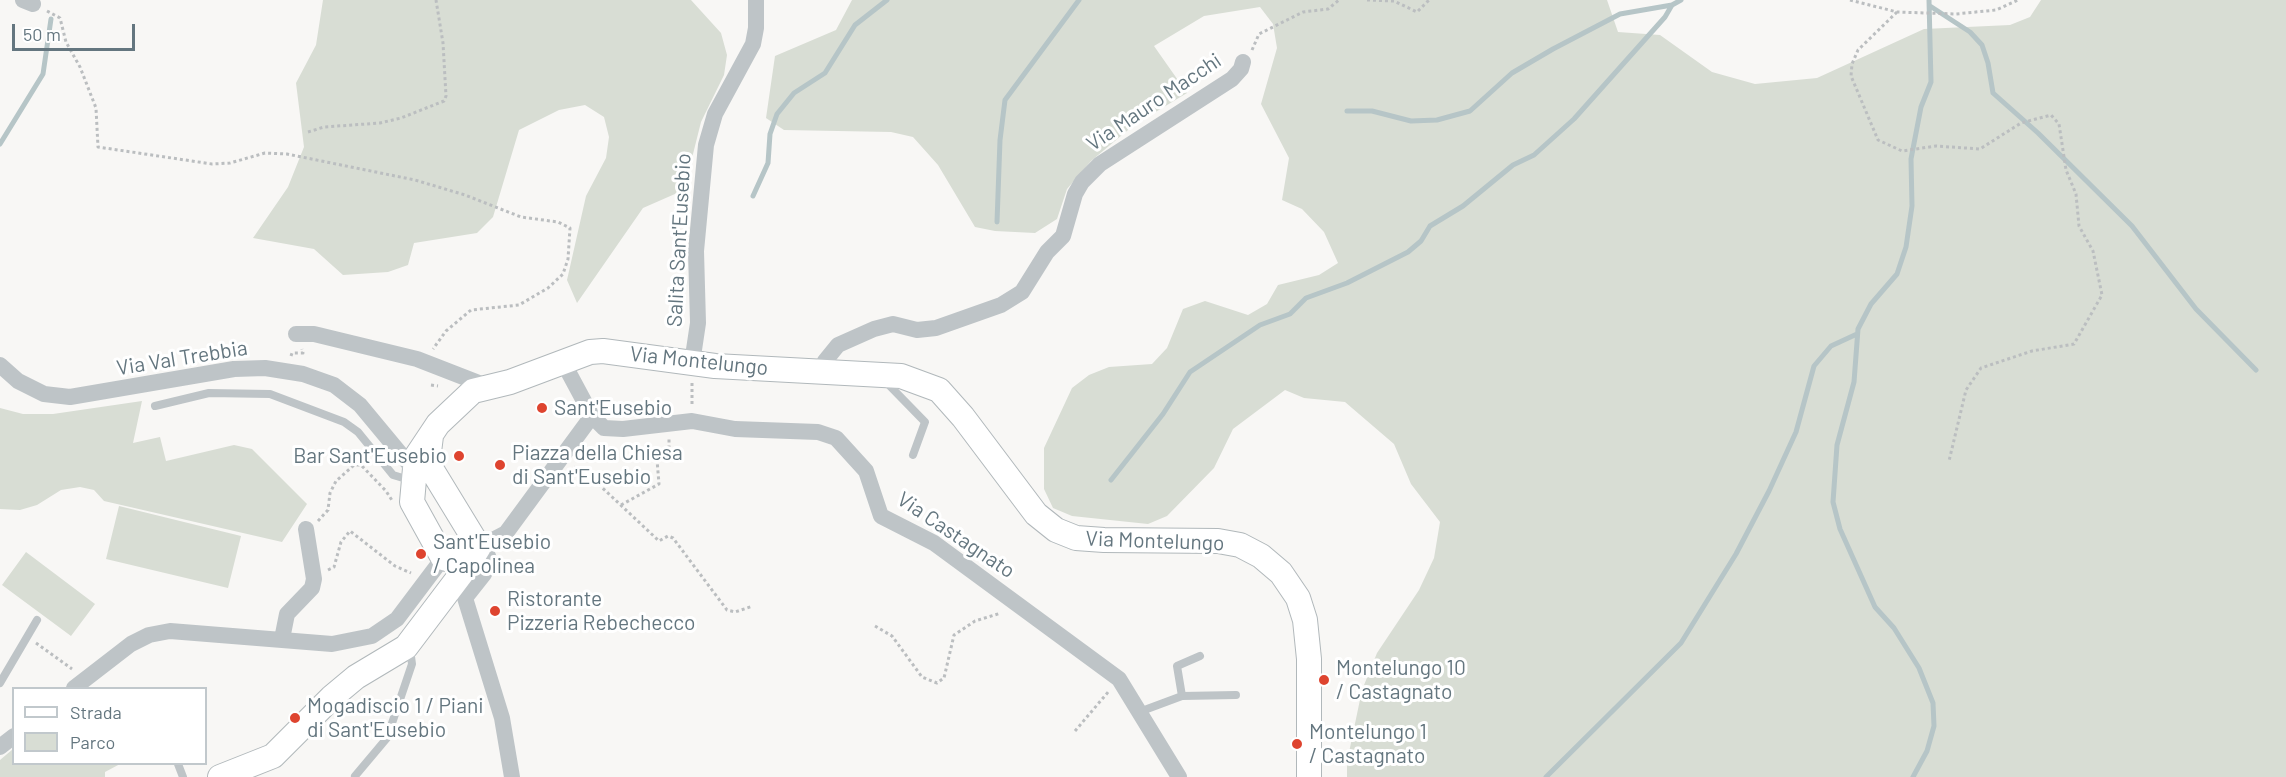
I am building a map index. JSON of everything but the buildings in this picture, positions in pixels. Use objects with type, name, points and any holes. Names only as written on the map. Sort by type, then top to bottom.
[{"type":"street","name":"Salita Sant'Eusebio","points":[[692,363],[698,323],[696,251],[706,145],[716,114],[753,44],[756,28],[756,0]]},
{"type":"street","name":"Via Mauro Macchi","points":[[822,371],[825,361],[838,345],[874,330],[892,324],[917,330],[936,328],[1001,305],[1022,292],[1047,252],[1063,236],[1075,194],[1082,182],[1118,152],[1232,79],[1241,69],[1243,62]]},
{"type":"street","points":[[297,340],[314,334],[417,358],[489,387]]},
{"type":"street","name":"Via Montelungo","points":[[563,362],[590,352],[603,351],[692,363],[901,376],[939,390],[1036,514],[1056,530],[1076,538],[1104,540],[1218,541],[1240,545],[1261,556],[1281,573],[1298,598],[1305,620],[1309,659],[1309,777]]},
{"type":"street","points":[[220,777],[273,756],[348,684],[409,644],[470,561],[506,533],[591,416],[563,362],[473,391],[447,414],[416,457],[412,502],[443,558]]},
{"type":"street","name":"Via Val Trebbia","points":[[0,365],[18,381],[44,394],[70,398],[234,369],[265,368],[303,374],[334,385],[360,405],[414,470]]},
{"type":"street","name":"Via Castagnato","points":[[591,416],[604,428],[623,429],[692,421],[735,429],[818,432],[836,438],[866,471],[881,516],[934,543],[1119,679],[1179,777]]},
{"type":"street","points":[[431,436],[430,462],[470,561]]},
{"type":"street","points":[[414,470],[441,486]]},
{"type":"street","points":[[282,639],[287,614],[312,588],[314,579],[307,532]]},
{"type":"street","points":[[443,558],[470,561],[488,556],[490,562],[484,574],[465,598],[465,603],[502,718],[512,777]]},
{"type":"street","points":[[80,684],[131,644],[149,635],[170,631],[332,644],[372,636],[397,619],[443,558]]},
{"type":"street","points":[[0,747],[12,738]]},
{"type":"lane","points":[[880,374],[925,422],[913,455]]},
{"type":"lane","points":[[155,406],[209,393],[270,394],[344,422],[358,432],[393,475],[403,477],[414,470]]},
{"type":"lane","points":[[0,683],[37,620]]},
{"type":"lane","points":[[355,776],[387,738],[412,664],[409,644]]},
{"type":"lane","points":[[1182,696],[1176,666],[1200,657]]},
{"type":"lane","points":[[1139,712],[1182,696],[1236,695]]},
{"type":"path","points":[[308,132],[324,128],[380,123],[401,118],[444,101],[446,96],[443,43],[436,0]]},
{"type":"path","points":[[1243,62],[1259,34],[1303,12],[1328,9],[1339,0]]},
{"type":"path","points":[[1367,0],[1394,1],[1417,12],[1429,0]]},
{"type":"path","points":[[1850,0],[1897,12],[1956,14],[1996,10],[2018,0]]},
{"type":"path","points":[[28,2],[60,18],[66,42],[80,68],[96,108],[98,147],[212,164],[230,163],[265,153],[287,154],[415,180],[465,195],[521,217],[558,222],[570,228],[568,259],[563,274],[548,288],[519,305],[471,310],[459,318],[433,348],[434,358],[440,367]]},
{"type":"path","points":[[1897,12],[1858,50],[1852,64],[1851,76],[1878,140],[1902,151],[1936,146],[1980,148],[2021,123],[2051,115],[2059,124],[2066,170],[2076,194],[2079,226],[2093,250],[2102,296],[2074,344],[2032,351],[1981,368],[1966,390],[1949,461]]},
{"type":"path","points":[[265,368],[282,356],[303,352],[297,340]]},
{"type":"path","points":[[692,363],[692,421]]},
{"type":"path","points":[[621,506],[659,484],[657,460],[669,459],[669,422]]},
{"type":"path","points":[[560,458],[594,480],[659,541],[668,536],[673,538],[727,610],[735,612],[753,606]]},
{"type":"path","points":[[307,532],[328,510],[330,493],[336,481],[354,465],[361,465],[386,491],[395,506]]},
{"type":"path","points":[[314,579],[334,567],[344,535],[350,531],[395,566],[426,579]]},
{"type":"path","points":[[875,626],[892,636],[922,677],[937,682],[944,678],[954,634],[975,621],[997,615],[1012,600]]},
{"type":"path","points":[[27,637],[80,684]]},
{"type":"path","points":[[1075,730],[1119,679]]},
{"type":"green space","points":[[323,0],[691,0],[721,33],[727,55],[724,75],[701,122],[684,190],[643,208],[577,303],[567,280],[586,196],[606,158],[609,137],[604,117],[585,105],[559,110],[519,130],[493,217],[477,233],[414,243],[408,265],[388,272],[343,275],[314,249],[253,238],[288,187],[304,147],[296,83],[316,45]]},
{"type":"green space","points":[[852,0],[1607,0],[1618,32],[1660,35],[1712,72],[1755,84],[1817,78],[1924,29],[2010,25],[2030,17],[2041,0],[2286,0],[2286,777],[1347,777],[1347,762],[1362,690],[1377,653],[1419,590],[1434,558],[1440,522],[1411,484],[1394,444],[1345,402],[1304,398],[1285,390],[1233,429],[1214,468],[1167,516],[1148,524],[1072,516],[1053,508],[1044,489],[1044,448],[1072,388],[1089,375],[1109,367],[1152,364],[1167,348],[1183,309],[1205,301],[1248,315],[1267,304],[1278,285],[1319,275],[1338,263],[1324,232],[1302,209],[1282,200],[1289,158],[1261,104],[1277,48],[1273,24],[1260,7],[1204,16],[1154,46],[1187,93],[1134,125],[1091,161],[1067,189],[1057,219],[1035,233],[995,231],[975,227],[938,165],[913,137],[891,132],[784,130],[766,118],[775,56],[836,30]]},
{"type":"green space","points":[[142,401],[133,443],[160,437],[166,461],[234,445],[252,449],[307,504],[282,542],[104,501],[94,490],[80,487],[61,490],[37,505],[20,510],[0,509],[0,408],[23,414],[53,414]]},
{"type":"green space","points":[[119,506],[241,536],[228,588],[106,559]]},
{"type":"green space","points":[[26,552],[95,604],[71,636],[2,585]]},
{"type":"green space","points":[[12,750],[12,765],[118,765],[105,772],[105,777],[0,777],[0,760]]},
{"type":"waterway","points":[[753,196],[768,163],[770,134],[777,114],[794,93],[825,73],[855,25],[887,0]]},
{"type":"waterway","points":[[997,222],[1000,140],[1005,100],[1079,0]]},
{"type":"waterway","points":[[1347,111],[1372,111],[1411,121],[1437,120],[1470,111],[1512,73],[1553,49],[1620,14],[1672,5],[1681,0]]},
{"type":"waterway","points":[[1913,777],[1927,751],[1934,726],[1933,703],[1919,668],[1894,628],[1875,607],[1840,529],[1833,502],[1837,445],[1854,382],[1858,329],[1871,304],[1897,274],[1906,247],[1912,206],[1911,159],[1921,107],[1931,82],[1929,0]]},
{"type":"waterway","points":[[1111,480],[1163,414],[1190,372],[1260,325],[1290,314],[1306,298],[1347,283],[1408,252],[1421,241],[1430,226],[1463,206],[1513,165],[1534,155],[1574,119],[1665,17],[1672,5]]},
{"type":"waterway","points":[[1930,6],[1970,32],[1982,45],[1988,63],[1993,93],[2038,133],[2132,226],[2196,309],[2256,370]]},
{"type":"waterway","points":[[0,144],[43,74],[51,19]]},
{"type":"waterway","points":[[1546,777],[1681,643],[1736,554],[1769,491],[1796,432],[1814,366],[1831,346],[1857,334]]},
{"type":"place","name":"Sant'Eusebio","points":[[542,408]]},
{"type":"place","name":"Bar Sant'Eusebio","points":[[459,456]]},
{"type":"place","name":"Piazza della Chiesa di Sant'Eusebio","points":[[500,465]]},
{"type":"place","name":"Sant'Eusebio / Capolinea","points":[[421,554]]},
{"type":"place","name":"Ristorante Pizzeria Rebechecco","points":[[495,611]]},
{"type":"place","name":"Montelungo 10 / Castagnato","points":[[1324,680]]},
{"type":"place","name":"Mogadiscio 1 / Piani di Sant'Eusebio","points":[[295,718]]},
{"type":"place","name":"Montelungo 1 / Castagnato","points":[[1297,744]]}]
